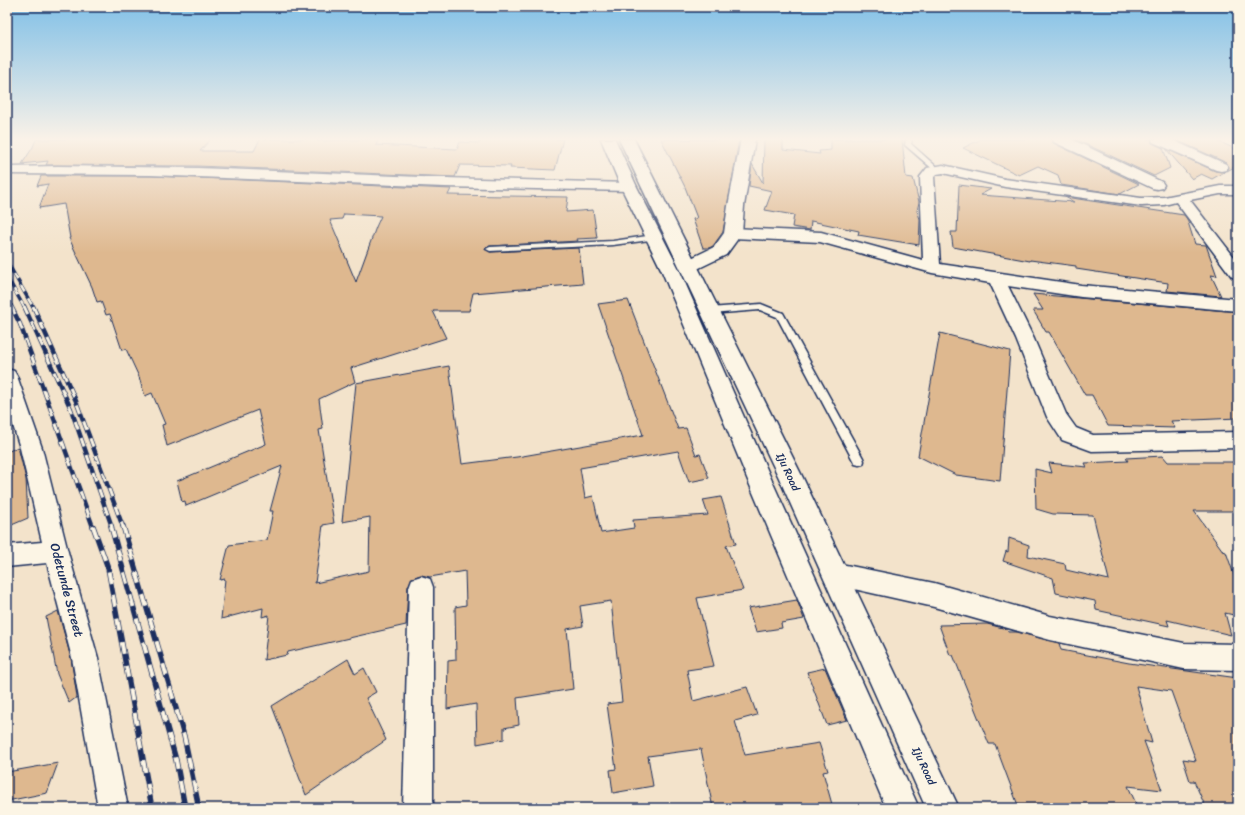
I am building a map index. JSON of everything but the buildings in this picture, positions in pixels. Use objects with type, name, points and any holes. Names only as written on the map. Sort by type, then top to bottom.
[{"type":"main road","points":[[625,177],[670,270],[903,808]]},
{"type":"main road","name":"Iju Road","points":[[645,177],[836,574],[943,808]]},
{"type":"main road","points":[[689,266],[720,251],[734,233],[736,206],[741,177]]},
{"type":"street","points":[[318,177],[629,187]]},
{"type":"street","points":[[927,177],[932,268]]},
{"type":"street","points":[[979,177],[1005,183],[1141,202],[1164,201],[1220,190],[1238,190]]},
{"type":"street","points":[[1140,177],[1157,185]]},
{"type":"street","points":[[1180,197],[1238,273]]},
{"type":"street","points":[[734,233],[821,237],[932,268],[996,279],[1081,291],[1238,305]]},
{"type":"street","points":[[996,279],[1025,339],[1057,417],[1069,434],[1092,443],[1238,440]]},
{"type":"street","name":"Odetunde Street","points":[[7,376],[31,448],[56,552],[85,658],[114,808]]},
{"type":"street","points":[[7,556],[56,552]]},
{"type":"street","points":[[836,574],[934,595],[1050,628],[1176,654],[1238,657]]},
{"type":"street","points":[[418,808],[421,587]]},
{"type":"lane","points":[[490,249],[613,243],[654,237]]},
{"type":"lane","points":[[710,312],[761,307],[780,315],[859,461]]},
{"type":"railway","points":[[7,262],[33,307]]},
{"type":"railway","points":[[7,277],[24,307]]},
{"type":"railway","points":[[7,299],[11,307]]},
{"type":"railway","points":[[11,306],[20,324],[93,527]]},
{"type":"railway","points":[[24,306],[71,409],[112,527]]},
{"type":"railway","points":[[33,306],[76,401],[123,527]]},
{"type":"railway","points":[[93,526],[108,568],[152,808]]},
{"type":"railway","points":[[111,526],[176,760],[185,808]]},
{"type":"railway","points":[[123,526],[184,736],[199,808]]}]
